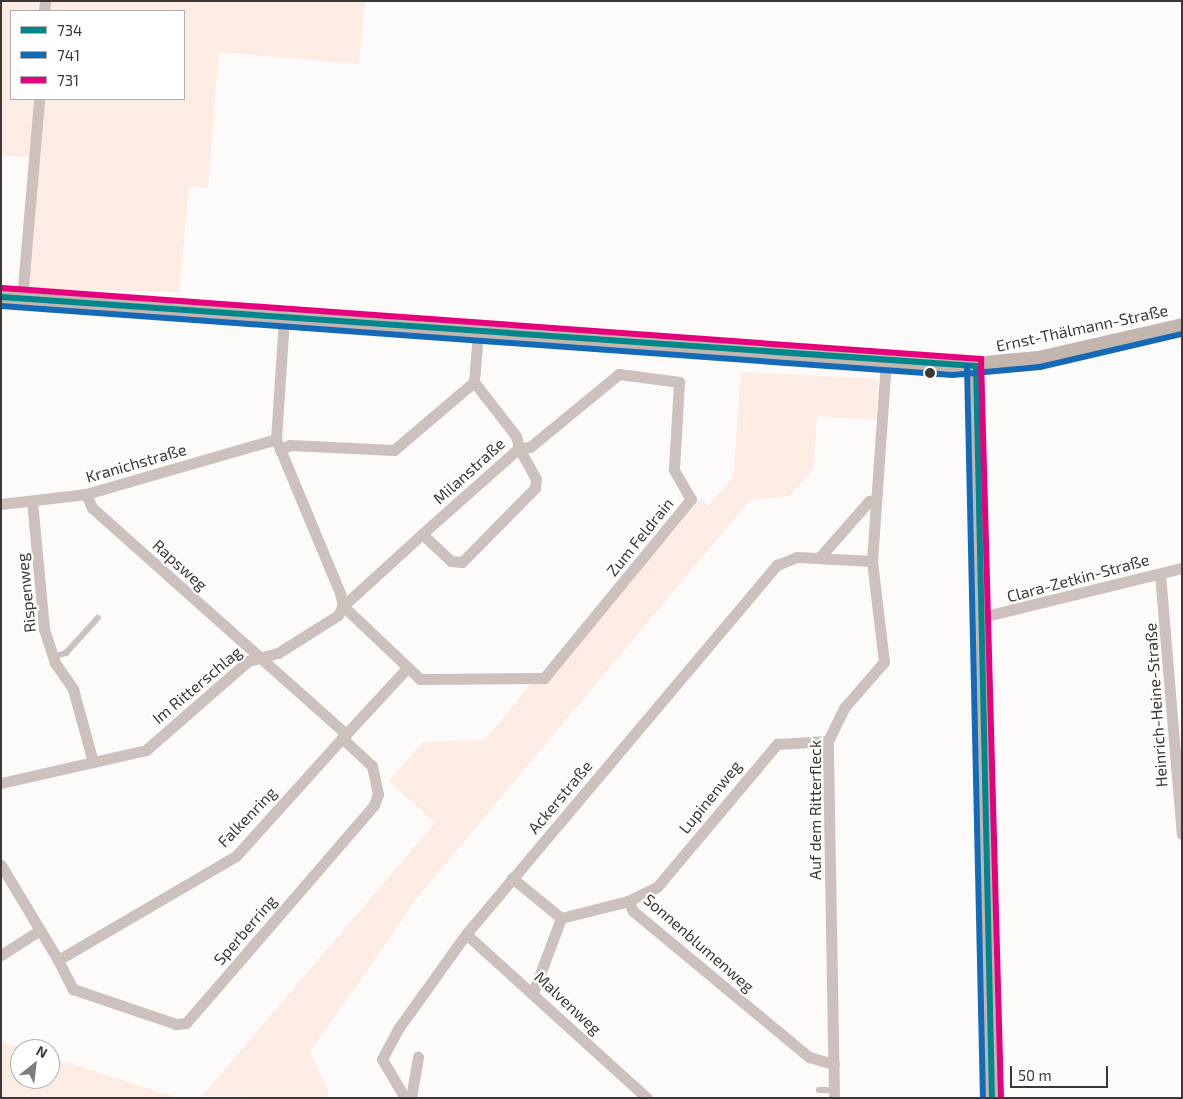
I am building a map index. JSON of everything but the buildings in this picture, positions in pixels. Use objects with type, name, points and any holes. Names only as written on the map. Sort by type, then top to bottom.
[{"type":"street","points":[[22,299],[39,100]]},
{"type":"street","name":"Ernst-Thälmann-Straße","points":[[1,297],[886,362],[976,366],[1038,358],[1182,325]]},
{"type":"street","points":[[284,317],[278,444],[343,606],[408,667]]},
{"type":"street","points":[[474,382],[478,332]]},
{"type":"street","name":"Auf dem Ritterfleck","points":[[834,1094],[828,741],[844,708],[884,662],[872,561],[886,362]]},
{"type":"street","points":[[976,366],[992,1098]]},
{"type":"street","name":"Zum Feldrain","points":[[408,667],[420,679],[544,678],[691,499],[674,470],[679,382],[614,376],[530,447],[519,448]]},
{"type":"street","name":"Kranichstraße","points":[[1,504],[86,494],[278,444],[394,450],[474,382]]},
{"type":"street","name":"Milanstraße","points":[[343,606],[519,448],[516,436],[474,382]]},
{"type":"street","points":[[422,534],[451,561],[462,562],[535,488],[536,479],[519,448]]},
{"type":"street","name":"Rapsweg","points":[[86,494],[92,508],[256,657]]},
{"type":"street","points":[[819,558],[869,501],[876,500]]},
{"type":"street","name":"Rispenweg","points":[[32,501],[42,576],[42,617],[53,657],[73,689],[93,762]]},
{"type":"street","name":"Ackerstraße","points":[[404,1098],[382,1059],[384,1051],[466,934],[777,565],[785,559],[819,558],[872,561]]},
{"type":"street","name":"Clara-Zetkin-Straße","points":[[982,617],[1182,568]]},
{"type":"street","name":"Heinrich-Heine-Straße","points":[[1160,574],[1182,834]]},
{"type":"street","name":"Im Ritterschlag","points":[[1,783],[146,750],[256,657],[278,653],[338,615],[343,606]]},
{"type":"street","points":[[256,657],[344,736]]},
{"type":"street","name":"Falkenring","points":[[58,960],[236,856],[408,667]]},
{"type":"street","name":"Sperberring","points":[[58,960],[73,989],[176,1024],[186,1023],[374,805],[378,794],[372,766],[344,736]]},
{"type":"street","name":"Lupinenweg","points":[[628,901],[657,887],[777,744],[828,741]]},
{"type":"street","points":[[1,865],[58,960]]},
{"type":"street","points":[[512,878],[560,918],[533,993]]},
{"type":"street","name":"Sonnenblumenweg","points":[[560,918],[628,901],[633,911],[808,1057],[834,1064]]},
{"type":"street","points":[[1,955],[40,930]]},
{"type":"street","name":"Malvenweg","points":[[466,934],[647,1098]]},
{"type":"street","points":[[411,1098],[418,1057]]},
{"type":"lane","points":[[53,657],[66,653],[98,618]]},
{"type":"lane","points":[[819,1090],[834,1094]]},
{"type":"shaded area","points":[[1,1],[365,1],[359,64],[219,52],[208,188],[189,186],[179,292],[27,289],[40,159],[1,155]]},
{"type":"shaded area","points":[[741,372],[878,379],[876,420],[817,416],[813,470],[790,496],[750,500],[420,894],[310,1052],[328,1090],[327,1098],[202,1096],[435,823],[389,781],[423,742],[485,740],[531,684],[547,682],[700,499],[708,506],[733,477]]},
{"type":"shaded area","points":[[1,1042],[10,1045],[10,1089],[60,1089],[60,1060],[178,1098],[1,1098]]},
{"type":"transit line","name":"731","points":[[2,288],[981,359],[1001,1098]]},
{"type":"transit line","name":"734","points":[[1,297],[976,366]]},
{"type":"transit line","name":"741","points":[[1,306],[953,375],[1040,367],[1182,334]]},
{"type":"transit line","name":"741","points":[[967,366],[983,1098]]},
{"type":"transit line","name":"734","points":[[976,366],[992,1098]]}]
